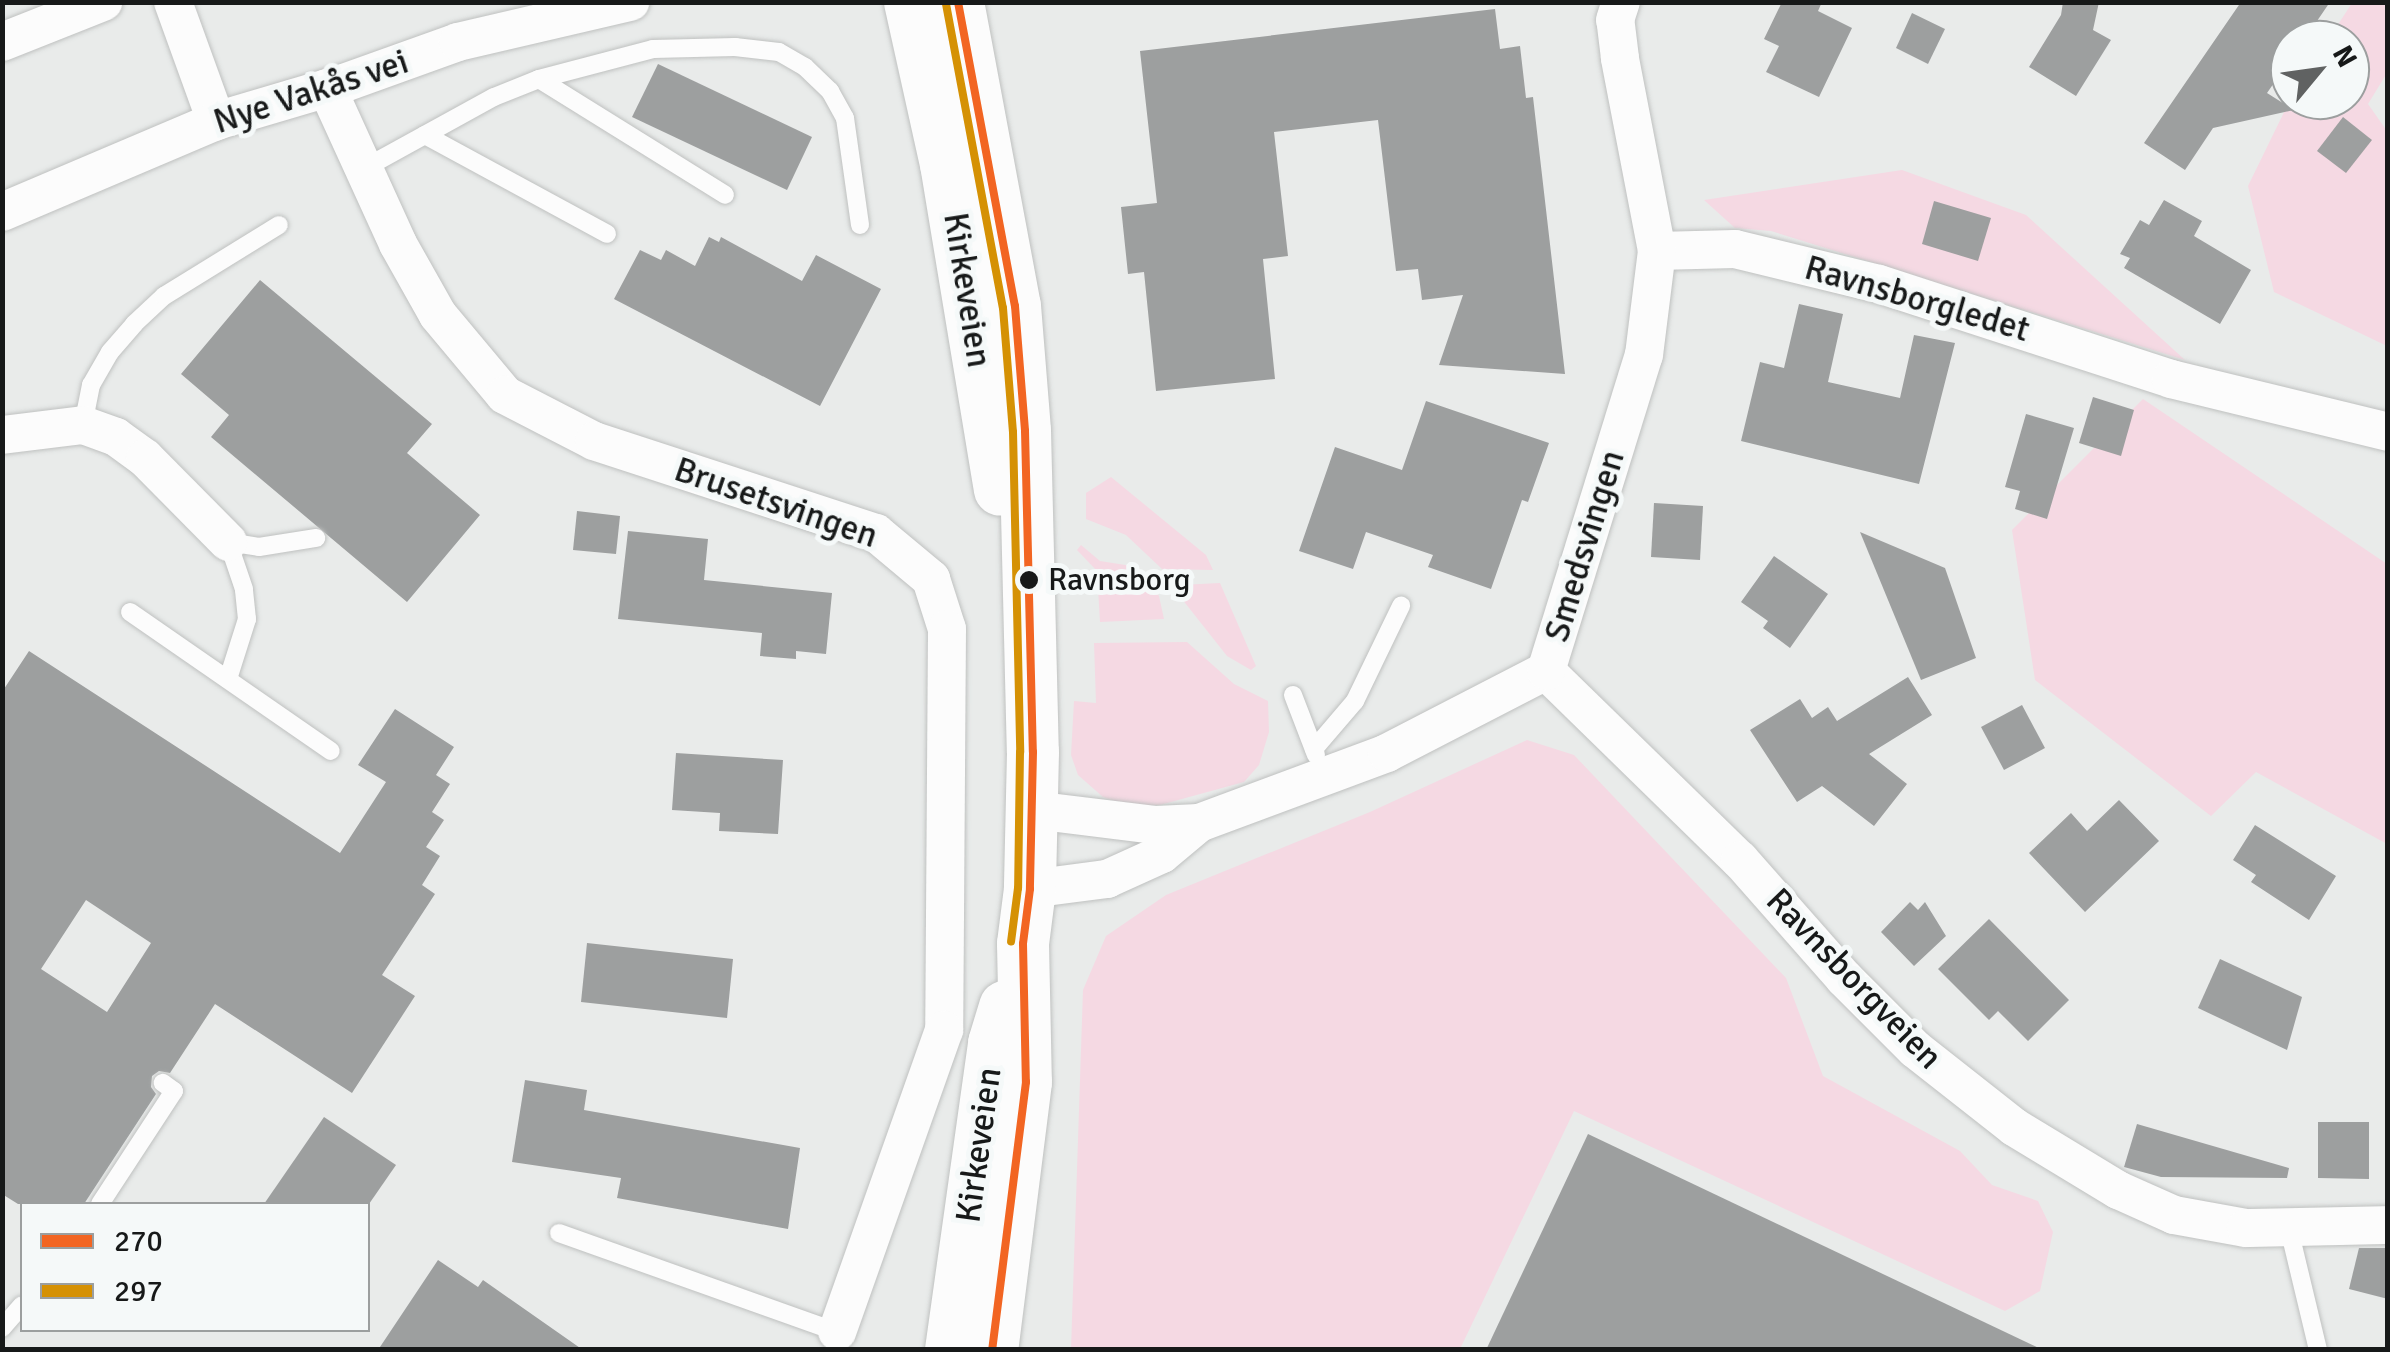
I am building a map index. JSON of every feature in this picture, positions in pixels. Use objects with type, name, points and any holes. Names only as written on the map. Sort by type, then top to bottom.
[{"type":"main road","name":"Kirkeveien","points":[[910,2],[946,164],[990,439],[1028,639]]},
{"type":"main road","name":"Kirkeveien","points":[[958,2],[1015,306],[1025,430],[1033,810],[1024,944],[1026,1082],[992,1350]]},
{"type":"main road","name":"Kirkeveien","points":[[952,1350],[994,1043],[1024,944]]},
{"type":"street","points":[[2,42],[103,2]]},
{"type":"street","points":[[173,2],[216,122]]},
{"type":"street","name":"Nye Vakås vei","points":[[2,212],[216,122],[458,42],[630,2]]},
{"type":"street","name":"Smedsvingen","points":[[1033,810],[1156,825],[1198,823],[1319,763],[1386,753],[1546,671],[1644,355],[1657,251],[1620,58],[1615,20],[1621,2]]},
{"type":"street","name":"Brusetsvingen","points":[[327,88],[363,169],[438,316],[505,395],[594,441],[876,533],[931,578],[947,629],[944,1030],[837,1332]]},
{"type":"street","name":"Ravnsborgledet","points":[[1657,251],[1735,249],[1879,284],[2171,379],[2388,432]]},
{"type":"street","points":[[2,436],[83,425],[116,437],[145,458],[228,542]]},
{"type":"street","name":"Ravnsborgveien","points":[[1546,671],[1700,818],[1915,1048],[2014,1128],[2118,1190],[2174,1215],[2246,1228],[2388,1225]]},
{"type":"street","points":[[1030,889],[1107,879],[1162,854],[1198,823]]},
{"type":"lane","points":[[363,169],[494,97],[539,79],[653,49],[736,47],[779,52],[804,66],[830,91],[845,118],[860,224]]},
{"type":"lane","points":[[539,79],[726,194]]},
{"type":"lane","points":[[425,135],[606,234]]},
{"type":"lane","points":[[83,425],[91,385],[110,352],[134,324],[164,296],[279,225]]},
{"type":"lane","points":[[228,679],[247,619],[244,588],[228,542],[258,546],[316,538]]},
{"type":"lane","points":[[1319,763],[1355,701],[1401,606]]},
{"type":"lane","points":[[130,612],[332,751]]},
{"type":"lane","points":[[1293,695],[1319,763]]},
{"type":"lane","points":[[101,1202],[174,1091],[163,1083]]},
{"type":"lane","points":[[2289,1228],[2318,1350]]},
{"type":"lane","points":[[559,1233],[837,1332]]},
{"type":"lane","points":[[2,1328],[20,1307]]},
{"type":"shaded area","points":[[2352,3],[2387,3],[2387,73],[2370,101],[2370,20],[2341,20]]},
{"type":"shaded area","points":[[2370,107],[2387,131],[2387,346],[2274,292],[2248,186],[2280,120],[2370,120]]},
{"type":"shaded area","points":[[1902,170],[2026,215],[2185,360],[1771,231],[1735,228],[1704,200]]},
{"type":"shaded area","points":[[2143,399],[2387,564],[2387,844],[2256,772],[2211,816],[2035,680],[2012,530]]},
{"type":"shaded area","points":[[1111,477],[1206,555],[1213,570],[1162,569],[1126,535],[1086,519],[1086,493]]},
{"type":"shaded area","points":[[1081,545],[1100,561],[1138,567],[1159,596],[1164,619],[1100,622],[1097,571],[1077,550]]},
{"type":"shaded area","points":[[1220,583],[1256,666],[1251,670],[1227,656],[1178,594],[1181,585]]},
{"type":"shaded area","points":[[1187,642],[1234,684],[1268,701],[1269,732],[1259,765],[1244,782],[1160,805],[1128,806],[1103,797],[1078,775],[1071,755],[1074,701],[1096,703],[1094,643]]},
{"type":"shaded area","points":[[1527,740],[1574,755],[1786,978],[1823,1076],[1960,1151],[1992,1185],[2038,1201],[2053,1232],[2040,1291],[2005,1311],[1574,1111],[1460,1349],[1071,1349],[1083,990],[1106,936],[1166,895],[1370,812]]},
{"type":"building","points":[[1782,2],[1822,2],[1818,11],[1852,28],[1819,97],[1766,72],[1779,46],[1764,39]]},
{"type":"building","points":[[2063,2],[2099,2],[2093,30],[2111,40],[2076,96],[2029,67],[2061,15]]},
{"type":"building","points":[[2241,2],[2330,2],[2318,20],[2270,20],[2270,115],[2213,128],[2185,170],[2144,143]]},
{"type":"building","points":[[1495,9],[1500,49],[1520,46],[1526,98],[1533,97],[1565,374],[1439,365],[1463,295],[1422,300],[1418,269],[1396,271],[1378,120],[1274,132],[1288,256],[1263,259],[1275,379],[1156,391],[1144,272],[1128,274],[1121,207],[1157,203],[1140,51]]},
{"type":"building","points":[[1912,13],[1945,29],[1928,64],[1896,48]]},
{"type":"building","points":[[658,64],[812,137],[787,190],[632,117]]},
{"type":"building","points":[[2341,120],[2347,120],[2372,140],[2346,173],[2317,151]]},
{"type":"building","points":[[2164,200],[2202,221],[2194,236],[2251,270],[2220,324],[2124,268],[2130,258],[2120,254],[2140,220],[2149,225]]},
{"type":"building","points":[[1934,201],[1991,218],[1978,261],[1922,244]]},
{"type":"building","points":[[709,237],[719,242],[721,237],[802,281],[816,255],[881,289],[820,406],[614,299],[640,250],[661,260],[666,250],[695,266]]},
{"type":"building","points":[[260,280],[432,424],[407,453],[480,515],[407,602],[211,437],[229,415],[181,374]]},
{"type":"building","points":[[1799,304],[1843,314],[1828,382],[1900,398],[1914,335],[1955,343],[1919,484],[1741,441],[1760,362],[1784,368]]},
{"type":"building","points":[[2093,397],[2134,410],[2121,456],[2079,443]]},
{"type":"building","points":[[1426,401],[1549,443],[1528,502],[1522,500],[1491,589],[1428,567],[1433,555],[1366,532],[1353,569],[1299,551],[1335,447],[1402,470]]},
{"type":"building","points":[[2026,414],[2074,428],[2047,519],[2015,509],[2020,491],[2005,487]]},
{"type":"building","points":[[1654,503],[1703,506],[1700,560],[1651,557]]},
{"type":"building","points":[[577,511],[620,516],[616,554],[573,550]]},
{"type":"building","points":[[628,531],[708,539],[704,580],[832,593],[826,654],[796,651],[796,659],[760,656],[762,633],[618,619]]},
{"type":"building","points":[[1860,532],[1945,568],[1976,658],[1921,680]]},
{"type":"building","points":[[1774,556],[1828,594],[1790,648],[1763,628],[1768,621],[1741,602]]},
{"type":"building","points":[[29,651],[340,853],[386,782],[358,765],[395,709],[454,747],[436,775],[450,784],[432,812],[444,820],[426,847],[440,856],[422,885],[435,894],[382,975],[415,996],[352,1093],[215,1004],[170,1073],[159,1071],[152,1076],[151,1087],[156,1094],[85,1202],[18,1204],[2,1194],[2,692]],"holes":[[[86,900],[151,943],[107,1012],[41,969]]]},
{"type":"building","points":[[1908,677],[1932,715],[1869,754],[1907,784],[1874,826],[1822,786],[1797,802],[1750,730],[1800,699],[1812,718],[1828,707],[1837,721]]},
{"type":"building","points":[[2022,705],[2045,748],[2004,770],[1981,727]]},
{"type":"building","points":[[676,753],[783,760],[778,834],[719,831],[720,813],[672,810]]},
{"type":"building","points":[[2119,800],[2159,841],[2085,912],[2029,853],[2071,813],[2087,831]]},
{"type":"building","points":[[2255,825],[2336,876],[2309,920],[2251,882],[2256,875],[2233,860]]},
{"type":"building","points":[[1910,902],[1918,910],[1925,902],[1946,936],[1914,966],[1881,932]]},
{"type":"building","points":[[1989,919],[2069,1000],[2028,1041],[1998,1011],[1989,1020],[1938,969]]},
{"type":"building","points":[[587,943],[733,959],[727,1018],[581,1002]]},
{"type":"building","points":[[2220,959],[2302,997],[2287,1050],[2198,1008]]},
{"type":"building","points":[[525,1080],[587,1090],[584,1110],[800,1148],[788,1229],[617,1198],[621,1178],[512,1162]]},
{"type":"building","points":[[324,1117],[396,1165],[370,1203],[265,1202]]},
{"type":"building","points":[[2318,1122],[2369,1122],[2369,1179],[2318,1178]]},
{"type":"building","points":[[2137,1124],[2289,1168],[2287,1178],[2161,1177],[2124,1167]]},
{"type":"building","points":[[1588,1134],[2043,1350],[1486,1350]]},
{"type":"building","points":[[2359,1248],[2388,1248],[2388,1299],[2349,1289]]},
{"type":"building","points":[[438,1260],[478,1287],[483,1280],[583,1350],[378,1350]]},
{"type":"transit line","name":"270","points":[[958,2],[1015,306],[1025,431],[1033,752],[1030,889],[1023,944],[1026,1082],[992,1350]]},
{"type":"transit line","name":"297","points":[[946,4],[1003,308],[1013,432],[1020,752],[1018,888],[1011,942]]},
{"type":"place","name":"Ravnsborg","points":[[1029,580]]}]
